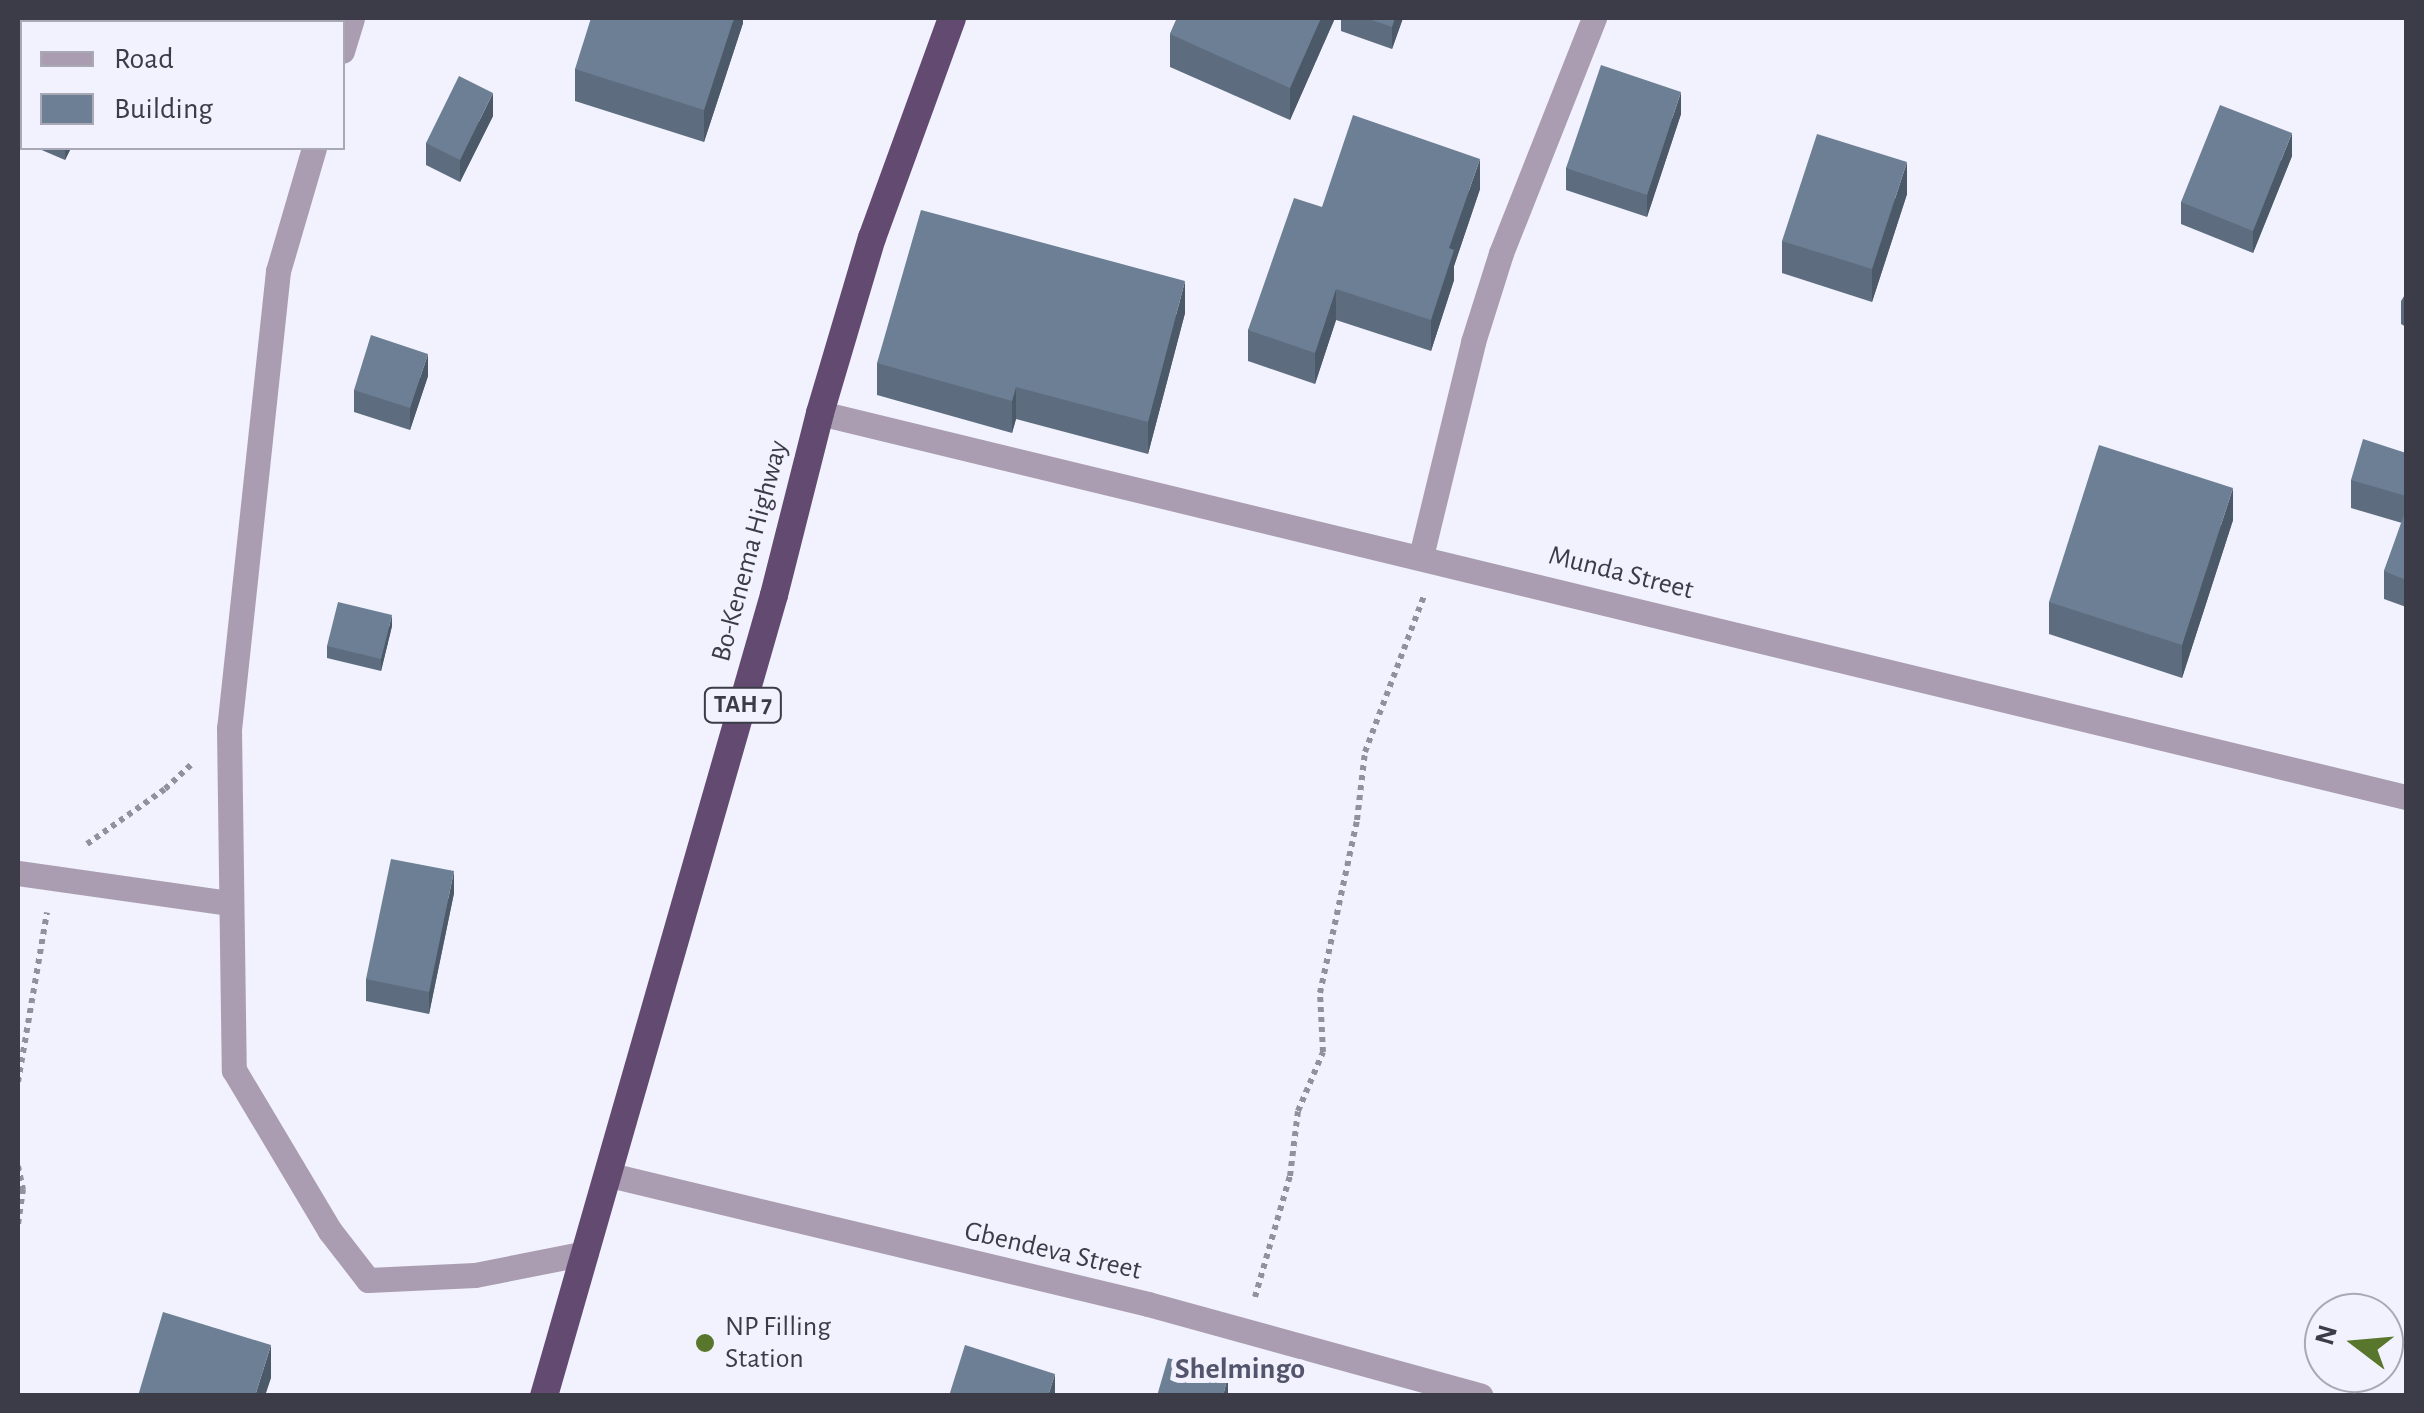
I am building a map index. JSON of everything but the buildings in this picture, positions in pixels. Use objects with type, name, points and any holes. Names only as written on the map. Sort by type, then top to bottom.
[{"type":"highway","name":"Bo-Kenema Highway","points":[[544,1396],[774,595],[820,413],[872,238],[952,18]]},
{"type":"street","points":[[1431,558],[1473,342],[1500,253],[1594,18]]},
{"type":"street","points":[[313,150],[278,271],[229,728],[234,1070],[330,1231],[368,1280],[475,1275],[586,1253]]},
{"type":"street","name":"Munda Street","points":[[820,413],[2406,797]]},
{"type":"street","points":[[18,872],[230,903]]},
{"type":"street","name":"Gbendeva Street","points":[[610,1174],[1148,1304],[1481,1396]]},
{"type":"path","points":[[1244,1332],[1290,1176],[1298,1110],[1322,1052],[1320,992],[1357,820],[1365,752],[1431,558]]},
{"type":"path","points":[[18,1166],[23,1189],[18,1226]]},
{"type":"place","name":"NP Filling Station","points":[[705,1343]]},
{"type":"district","name":"Shelmingo","points":[[1240,1369]]}]
